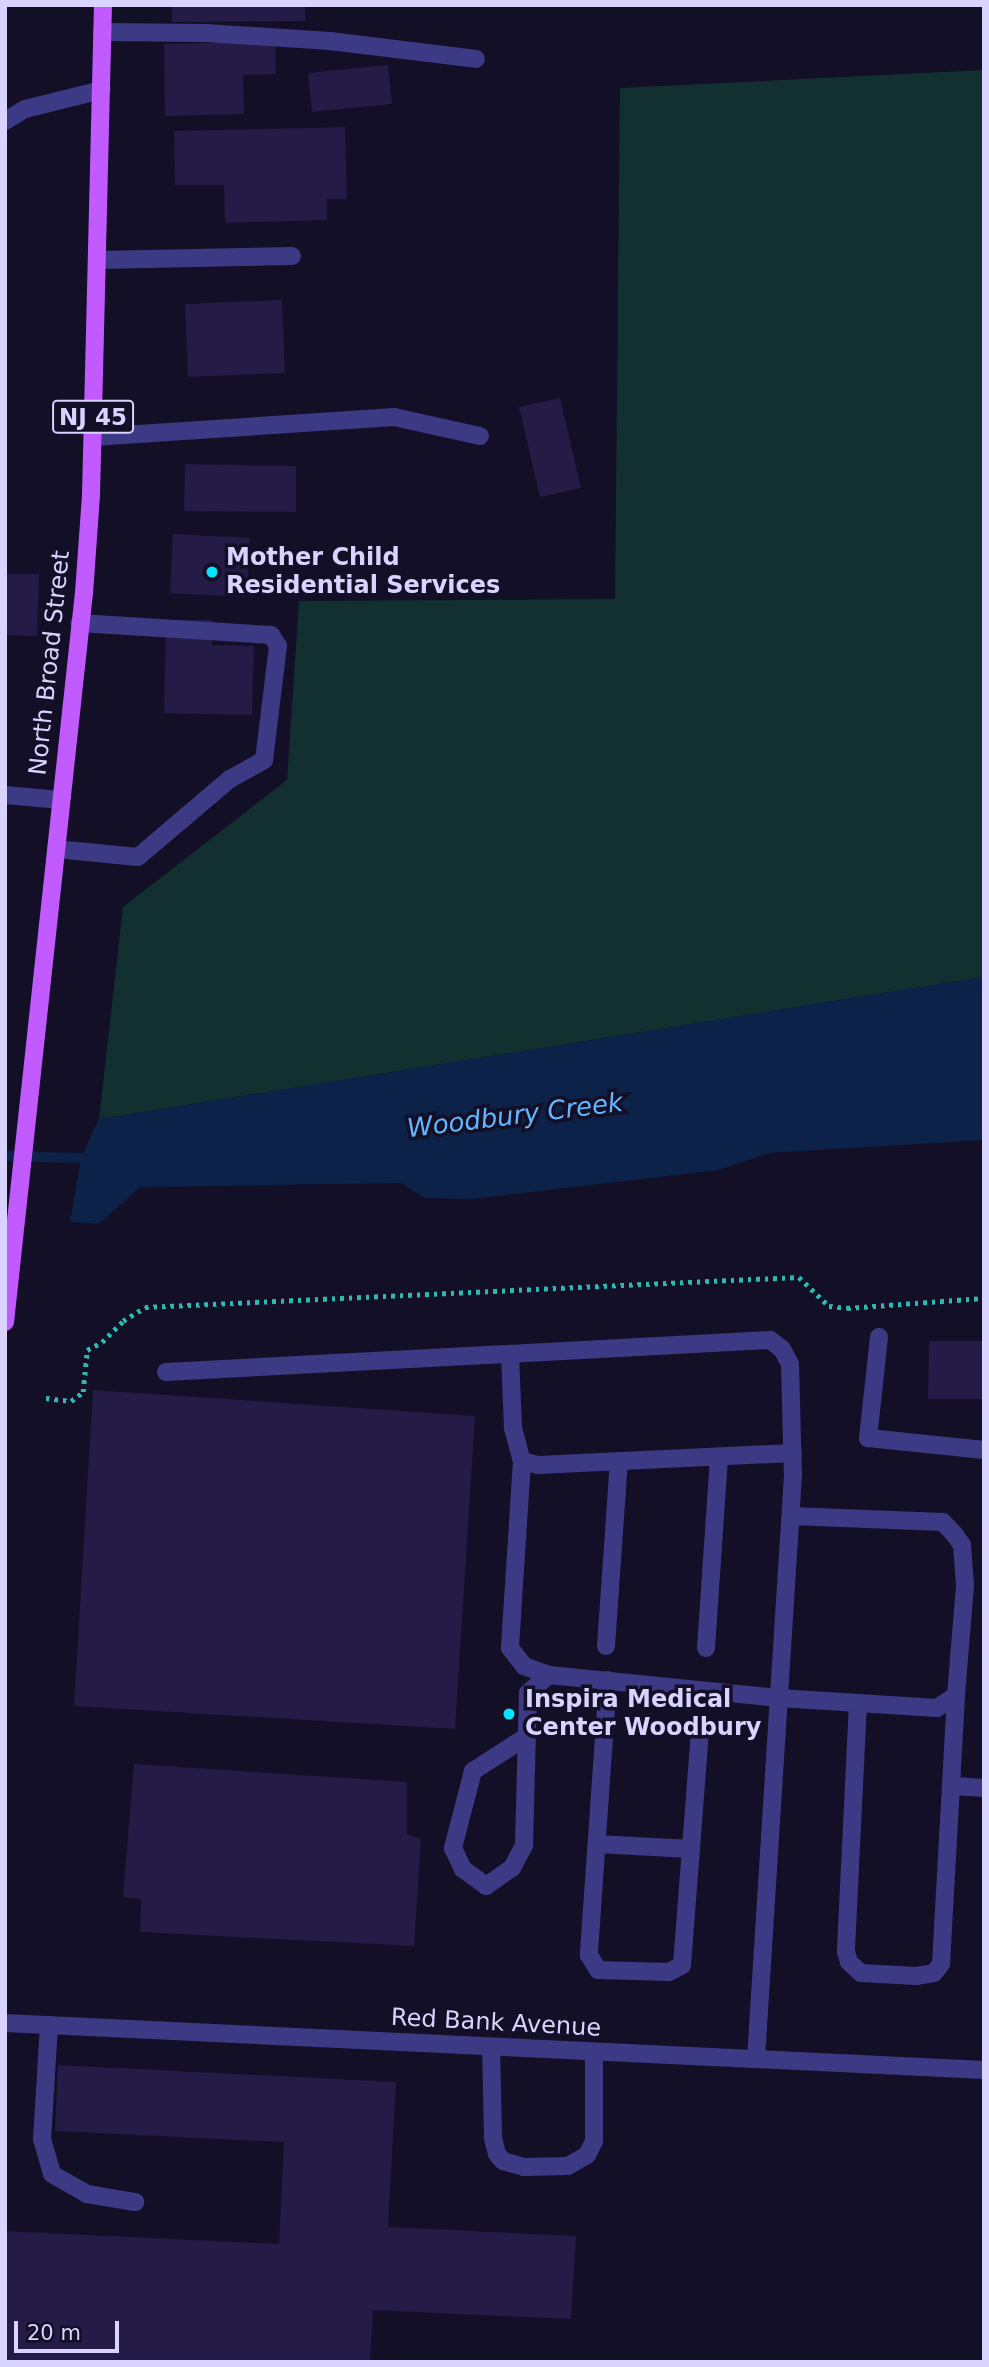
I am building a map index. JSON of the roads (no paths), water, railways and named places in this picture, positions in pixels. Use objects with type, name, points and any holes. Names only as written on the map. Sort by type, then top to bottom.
[{"type":"main road","name":"North Broad Street","points":[[5,1322],[90,507],[103,5]]},
{"type":"street","points":[[102,32],[206,33],[316,40],[477,59]]},
{"type":"street","points":[[5,121],[25,109],[102,90]]},
{"type":"street","points":[[98,260],[292,257]]},
{"type":"street","points":[[93,437],[394,417],[480,436]]},
{"type":"street","points":[[56,849],[138,858],[230,779],[264,760],[278,646],[271,635],[79,623]]},
{"type":"street","points":[[5,795],[61,800]]},
{"type":"street","points":[[879,1337],[868,1438],[984,1450]]},
{"type":"street","points":[[166,1372],[770,1340],[782,1349],[790,1364],[793,1453],[756,2059]]},
{"type":"street","points":[[510,1354],[513,1428],[522,1461],[510,1648],[524,1666],[549,1675],[779,1698],[937,1708],[957,1695]]},
{"type":"street","points":[[522,1461],[538,1465],[793,1453]]},
{"type":"street","points":[[706,1648],[719,1456]]},
{"type":"street","points":[[606,1646],[619,1461]]},
{"type":"street","points":[[790,1516],[943,1522],[962,1545],[965,1585],[954,1787],[941,1964],[934,1973],[916,1976],[861,1973],[849,1962],[846,1952],[858,1703]]},
{"type":"street","points":[[526,1737],[473,1771],[453,1848],[463,1870],[486,1886],[512,1868],[524,1846],[528,1693],[549,1675]]},
{"type":"street","points":[[608,1680],[589,1955],[598,1970],[669,1972],[682,1965],[700,1732]]},
{"type":"street","points":[[954,1787],[984,1788]]},
{"type":"street","points":[[597,1844],[691,1849]]},
{"type":"street","name":"Red Bank Avenue","points":[[5,2023],[984,2070]]},
{"type":"street","points":[[49,2025],[42,2139],[52,2174],[87,2194],[135,2202]]},
{"type":"street","points":[[491,2047],[493,2138],[497,2154],[503,2161],[524,2167],[568,2166],[587,2155],[594,2141],[594,2052]]},
{"type":"water","points":[[984,977],[984,1140],[770,1153],[719,1170],[472,1199],[425,1198],[401,1183],[140,1187],[99,1224],[70,1222],[81,1158],[99,1119]]},
{"type":"waterway","name":"Woodbury Creek","points":[[5,1156],[81,1158]]},
{"type":"place","name":"Mother Child Residential Services","points":[[212,572]]},
{"type":"place","name":"Inspira Medical Center Woodbury","points":[[509,1714]]}]
